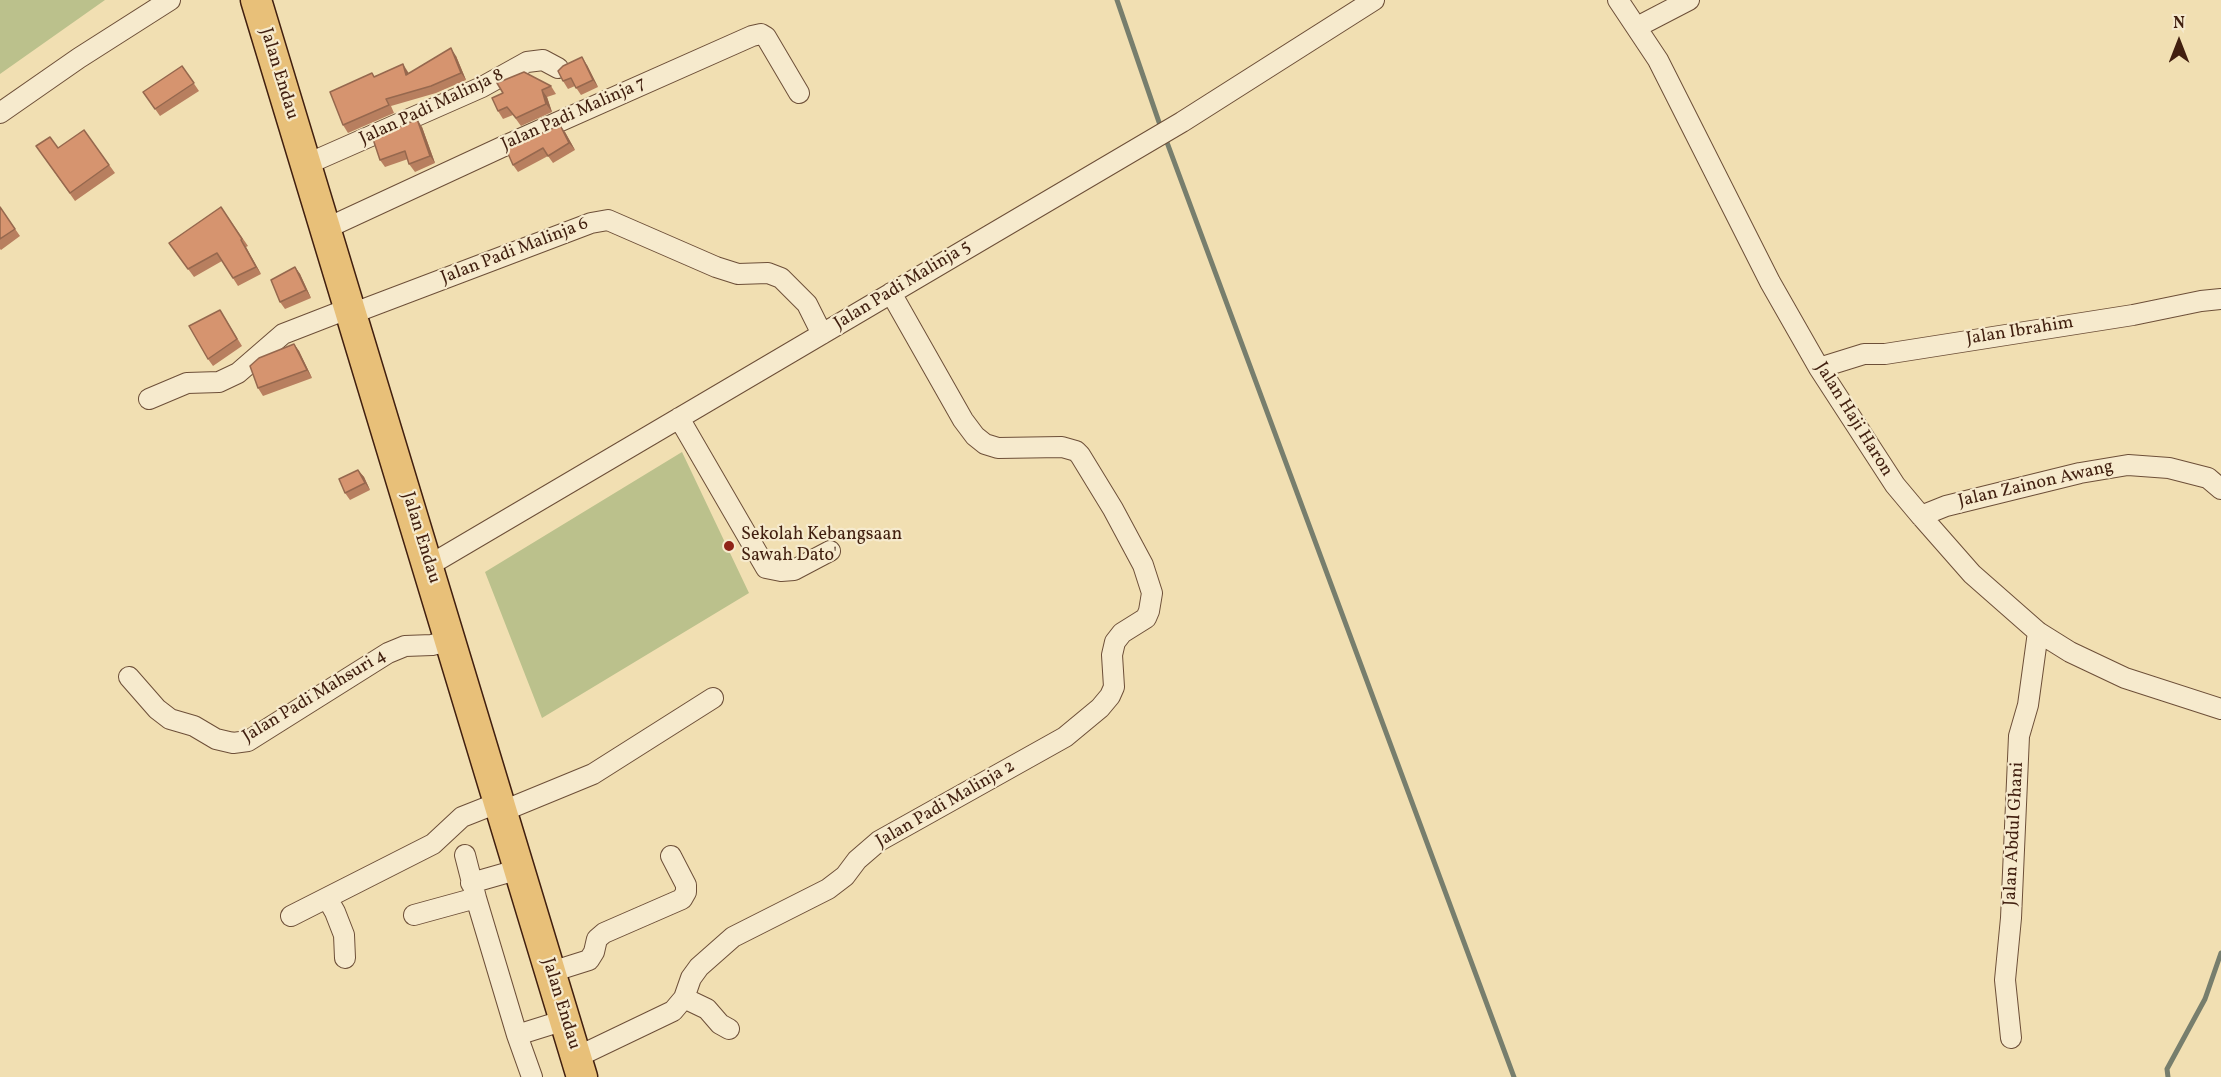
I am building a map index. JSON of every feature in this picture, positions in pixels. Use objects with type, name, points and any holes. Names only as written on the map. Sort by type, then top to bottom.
[{"type":"highway","name":"Jalan Endau","points":[[255,0],[580,1067]]},
{"type":"street","points":[[0,112],[79,57],[170,0]]},
{"type":"street","name":"Jalan Padi Malinja 5","points":[[428,567],[1182,122],[1374,0]]},
{"type":"street","name":"Jalan Haji Haron","points":[[1618,0],[1658,60],[1770,282],[1820,368],[1895,485],[1921,516],[1972,574],[2038,632],[2070,652],[2125,678],[2219,703]]},
{"type":"street","points":[[1637,27],[1689,0]]},
{"type":"street","name":"Jalan Padi Malinja 7","points":[[325,229],[502,147],[752,36],[761,34],[766,37],[799,93]]},
{"type":"street","name":"Jalan Padi Malinja 8","points":[[305,165],[482,87],[527,62],[543,60],[558,68]]},
{"type":"street","name":"Jalan Padi Malinja 6","points":[[149,399],[187,383],[219,382],[238,373],[283,334],[591,222],[608,220],[716,267],[738,274],[768,273],[781,278],[807,304],[822,334]]},
{"type":"street","name":"Jalan Padi Malinja 2","points":[[580,1067],[673,1011],[684,998],[691,978],[699,967],[733,937],[828,889],[845,876],[857,860],[879,841],[1065,738],[1100,708],[1114,687],[1112,655],[1115,642],[1122,633],[1146,618],[1149,611],[1152,593],[1143,565],[1113,509],[1076,451],[1062,447],[998,448],[985,444],[975,436],[963,420],[891,293]]},
{"type":"street","name":"Jalan Ibrahim","points":[[1820,368],[1864,354],[1885,354],[2221,299]]},
{"type":"street","points":[[679,418],[766,568],[781,571],[794,570],[830,550]]},
{"type":"street","name":"Jalan Zainon Awang","points":[[1921,516],[1946,506],[2080,473],[2128,465],[2169,468],[2208,478],[2221,489]]},
{"type":"street","name":"Jalan Abdul Ghani","points":[[2011,1038],[2005,980],[2011,918],[2019,736],[2028,705],[2038,632]]},
{"type":"street","name":"Jalan Padi Mahsuri 4","points":[[129,677],[157,709],[170,719],[194,726],[216,739],[233,743],[248,741],[388,653],[405,646],[432,645],[451,640]]},
{"type":"street","points":[[291,916],[433,844],[462,817],[593,774],[713,698]]},
{"type":"street","points":[[465,855],[473,891],[532,1077]]},
{"type":"street","points":[[551,972],[589,960],[594,952],[597,939],[604,933],[682,899],[686,892],[686,885],[671,856]]},
{"type":"street","points":[[414,915],[520,869]]},
{"type":"street","points":[[327,898],[344,935],[345,958]]},
{"type":"street","points":[[684,998],[707,1009],[720,1024],[729,1029]]},
{"type":"street","points":[[517,1035],[565,1020]]},
{"type":"green space","points":[[0,0],[105,0],[0,74]]},
{"type":"green space","points":[[682,452],[749,593],[542,718],[485,572]]},
{"type":"building","points":[[451,48],[461,73],[431,86],[386,99],[389,105],[343,125],[330,92],[372,73],[374,77],[403,64],[406,75]]},
{"type":"building","points":[[582,57],[593,80],[576,88],[571,78],[563,81],[558,71]]},
{"type":"building","points":[[182,66],[194,83],[155,109],[143,92]]},
{"type":"building","points":[[524,72],[551,86],[542,90],[546,104],[516,118],[507,107],[498,111],[492,98],[503,93],[497,83]]},
{"type":"building","points":[[417,119],[430,156],[409,164],[405,151],[380,160],[373,139]]},
{"type":"building","points":[[560,125],[569,143],[548,156],[543,148],[513,165],[506,149]]},
{"type":"building","points":[[84,130],[109,165],[70,193],[36,146],[50,137],[58,148]]},
{"type":"building","points":[[0,207],[15,229],[0,239]]},
{"type":"building","points":[[221,207],[242,239],[256,267],[233,278],[217,253],[188,269],[169,243]]},
{"type":"building","points":[[295,267],[306,290],[280,302],[271,280]]},
{"type":"building","points":[[220,310],[237,339],[208,359],[189,326]]},
{"type":"building","points":[[294,344],[307,370],[258,388],[250,366],[259,358]]},
{"type":"building","points":[[358,470],[365,483],[345,493],[339,479]]},
{"type":"waterway","points":[[1117,0],[1161,128]]},
{"type":"waterway","points":[[1165,137],[1514,1077]]},
{"type":"waterway","points":[[2168,1077],[2167,1069],[2205,999],[2221,953]]},
{"type":"place","name":"Sekolah Kebangsaan Sawah Dato'","points":[[729,546]]}]
